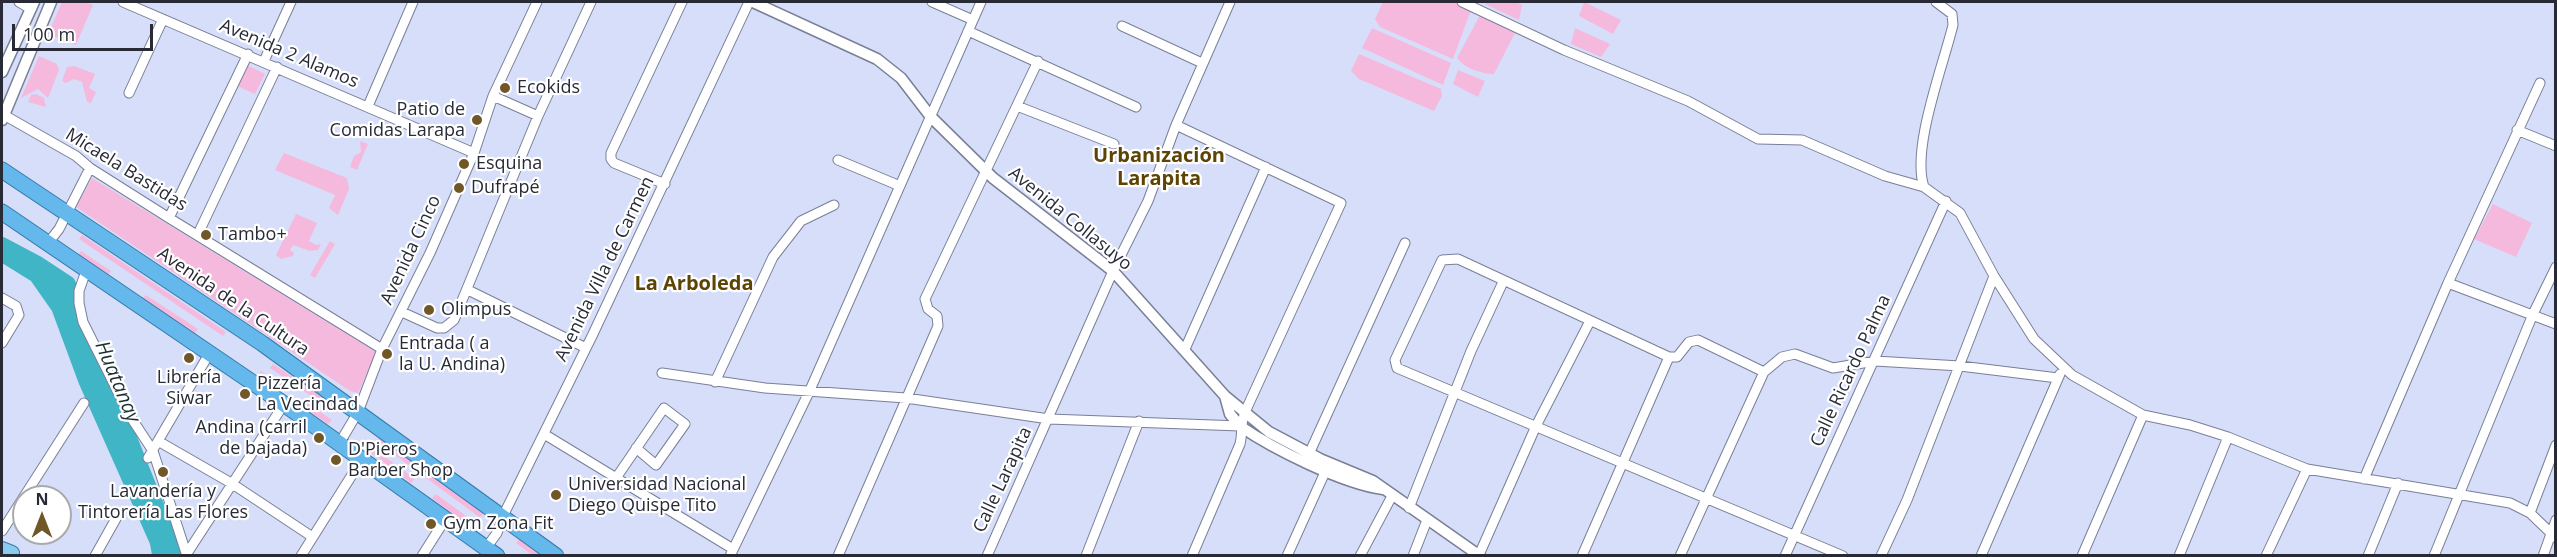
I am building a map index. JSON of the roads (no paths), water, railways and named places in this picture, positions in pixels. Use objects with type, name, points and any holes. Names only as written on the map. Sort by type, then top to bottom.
[{"type":"highway","name":"Avenida de la Cultura","points":[[2,170],[263,344],[556,555]]},
{"type":"highway","points":[[2,212],[87,268],[152,317],[284,404],[491,552]]},
{"type":"street","points":[[2,72],[33,5],[19,2]]},
{"type":"street","points":[[3,117],[51,2]]},
{"type":"street","name":"Avenida 2 Alamos","points":[[123,2],[474,153]]},
{"type":"street","points":[[264,61],[291,2]]},
{"type":"street","points":[[368,106],[413,2]]},
{"type":"street","name":"Avenida Cinco","points":[[339,444],[358,412],[382,349],[402,312],[474,153],[493,96],[537,2]]},
{"type":"street","points":[[402,312],[431,327],[444,328],[454,320],[538,116],[591,2]]},
{"type":"street","points":[[664,184],[614,163],[610,159],[682,2]]},
{"type":"street","name":"Avenida Villa de Carmen","points":[[491,552],[502,516],[544,434],[664,184],[690,124],[751,2]]},
{"type":"street","name":"Avenida Collasuyo","points":[[751,2],[877,59],[901,78],[931,117],[985,171],[1113,271],[1225,396],[1230,414],[1240,426]]},
{"type":"street","points":[[932,2],[973,20]]},
{"type":"street","points":[[544,434],[732,552],[810,390],[981,2]]},
{"type":"street","name":"Calle Larapita","points":[[987,555],[1113,271],[1148,201],[1176,124],[1230,2]]},
{"type":"street","points":[[1462,2],[1564,50],[1688,101],[1758,139],[1802,140],[1885,176],[1924,187],[1960,213],[1994,276],[2034,339],[2072,375],[2143,415],[2190,425],[2228,437],[2307,469],[2510,503],[2530,513],[2553,536]]},
{"type":"street","points":[[1924,187],[1919,164],[1953,25],[1952,14],[1936,2]]},
{"type":"street","points":[[129,93],[163,19]]},
{"type":"street","points":[[1122,26],[1202,63]]},
{"type":"street","points":[[968,31],[1136,107]]},
{"type":"street","points":[[169,218],[248,54]]},
{"type":"street","points":[[838,555],[938,326],[937,316],[928,309],[925,299],[1038,61]]},
{"type":"street","points":[[198,234],[276,67]]},
{"type":"street","points":[[2364,479],[2448,283],[2540,83]]},
{"type":"street","points":[[493,96],[538,116]]},
{"type":"street","points":[[1017,105],[1114,144]]},
{"type":"street","name":"Micaela Bastidas","points":[[3,117],[76,156],[90,168],[169,218],[382,349]]},
{"type":"street","points":[[1176,124],[1341,203],[1245,412],[1240,426],[1240,444],[1192,555]]},
{"type":"street","points":[[2517,130],[2556,146]]},
{"type":"street","points":[[838,160],[900,186]]},
{"type":"street","points":[[1185,349],[1266,167]]},
{"type":"street","points":[[48,243],[67,214],[90,168]]},
{"type":"street","name":"Calle Ricardo Palma","points":[[1785,555],[1946,201]]},
{"type":"street","points":[[715,382],[773,257],[801,221],[834,205]]},
{"type":"street","points":[[1309,454],[1405,243]]},
{"type":"street","points":[[1764,372],[1698,340],[1689,342],[1677,357],[1669,357],[1503,282],[1458,259],[1442,260],[1395,360],[1397,368],[1843,555]]},
{"type":"street","points":[[2434,555],[2533,314],[2556,267]]},
{"type":"street","points":[[87,268],[79,291],[83,322],[150,454],[180,526],[186,555]]},
{"type":"street","points":[[1881,555],[1907,500],[1994,276]]},
{"type":"street","points":[[1409,508],[1457,392],[1471,351],[1503,282]]},
{"type":"street","points":[[2448,283],[2556,324]]},
{"type":"street","points":[[468,290],[585,348]]},
{"type":"street","points":[[2,297],[16,306],[19,315],[2,343]]},
{"type":"street","points":[[662,373],[715,382],[906,398],[1049,419],[1240,426],[1321,465],[1388,493],[1480,555],[1536,426],[1590,321]]},
{"type":"street","points":[[150,454],[209,354]]},
{"type":"street","points":[[1680,555],[1764,372],[1788,355],[1795,354],[1833,368],[1875,361],[1960,366],[2058,378]]},
{"type":"street","points":[[1582,555],[1669,357]]},
{"type":"street","points":[[1982,555],[2062,366]]},
{"type":"street","points":[[1225,396],[1269,432],[1309,454],[1321,465]]},
{"type":"street","points":[[2,531],[84,403]]},
{"type":"street","points":[[186,555],[284,404]]},
{"type":"street","points":[[616,478],[636,448],[664,408],[685,424],[656,465],[636,448]]},
{"type":"street","points":[[2082,555],[2143,415]]},
{"type":"street","points":[[1086,555],[1139,421]]},
{"type":"street","points":[[2179,555],[2228,437]]},
{"type":"street","points":[[158,441],[231,483],[311,536]]},
{"type":"street","points":[[2530,513],[2555,449]]},
{"type":"street","points":[[301,555],[362,459]]},
{"type":"street","points":[[1287,555],[1321,465]]},
{"type":"street","points":[[2266,555],[2307,469]]},
{"type":"street","points":[[2368,555],[2398,483]]},
{"type":"street","points":[[1360,555],[1388,493]]},
{"type":"street","points":[[95,555],[118,515]]},
{"type":"street","points":[[422,555],[446,518]]},
{"type":"street","points":[[1413,555],[1427,520]]},
{"type":"street","points":[[2543,555],[2553,536],[2556,520]]},
{"type":"water","points":[[2,245],[36,263],[68,284],[77,323],[117,408],[171,543],[173,555],[152,555],[150,544],[79,384],[52,311],[31,281],[2,263]]},
{"type":"waterway","name":"Huatanay","points":[[2,245],[36,263],[68,284],[77,323],[117,408],[171,543],[173,556]]},
{"type":"place","name":"Ecokids","points":[[505,88]]},
{"type":"place","name":"Patio de Comidas Larapa","points":[[477,120]]},
{"type":"place","name":"Esquina","points":[[464,164]]},
{"type":"place","name":"Dufrapé","points":[[459,188]]},
{"type":"place","name":"Tambo+","points":[[206,235]]},
{"type":"place","name":"Olimpus","points":[[429,310]]},
{"type":"place","name":"Entrada ( a la U. Andina)","points":[[387,354]]},
{"type":"place","name":"Librería Siwar","points":[[189,358]]},
{"type":"place","name":"Pizzería La Vecindad","points":[[245,394]]},
{"type":"place","name":"Andina (carril de bajada)","points":[[319,438]]},
{"type":"place","name":"D'Pieros Barber Shop","points":[[336,460]]},
{"type":"place","name":"Lavandería y Tintorería Las Flores","points":[[163,472]]},
{"type":"place","name":"Universidad Nacional Diego Quispe Tito","points":[[556,495]]},
{"type":"place","name":"Gym Zona Fit","points":[[431,524]]},
{"type":"district","name":"Urbanización Larapita","points":[[1159,168]]},
{"type":"district","name":"La Arboleda","points":[[694,284]]}]
